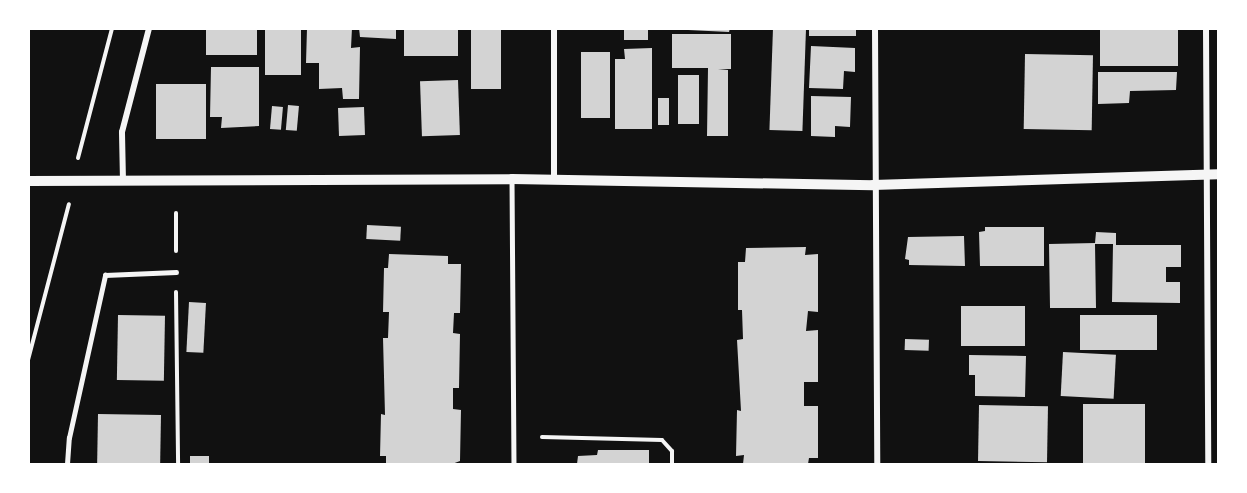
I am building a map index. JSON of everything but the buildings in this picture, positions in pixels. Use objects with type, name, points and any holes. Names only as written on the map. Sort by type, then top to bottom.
[{"type":"street","points":[[123,181],[122,132],[149,28]]},
{"type":"street","points":[[554,28],[554,180]]},
{"type":"street","points":[[875,28],[873,185],[877,465]]},
{"type":"street","points":[[1206,28],[1208,465]]},
{"type":"street","points":[[28,181],[512,179],[873,185],[1218,174]]},
{"type":"lane","points":[[512,179],[514,465]]},
{"type":"lane","points":[[67,465],[69,438],[105,275],[176,272]]},
{"type":"path","points":[[176,213],[178,465]]},
{"type":"path","points":[[542,437],[662,440],[672,451],[672,465]]}]
